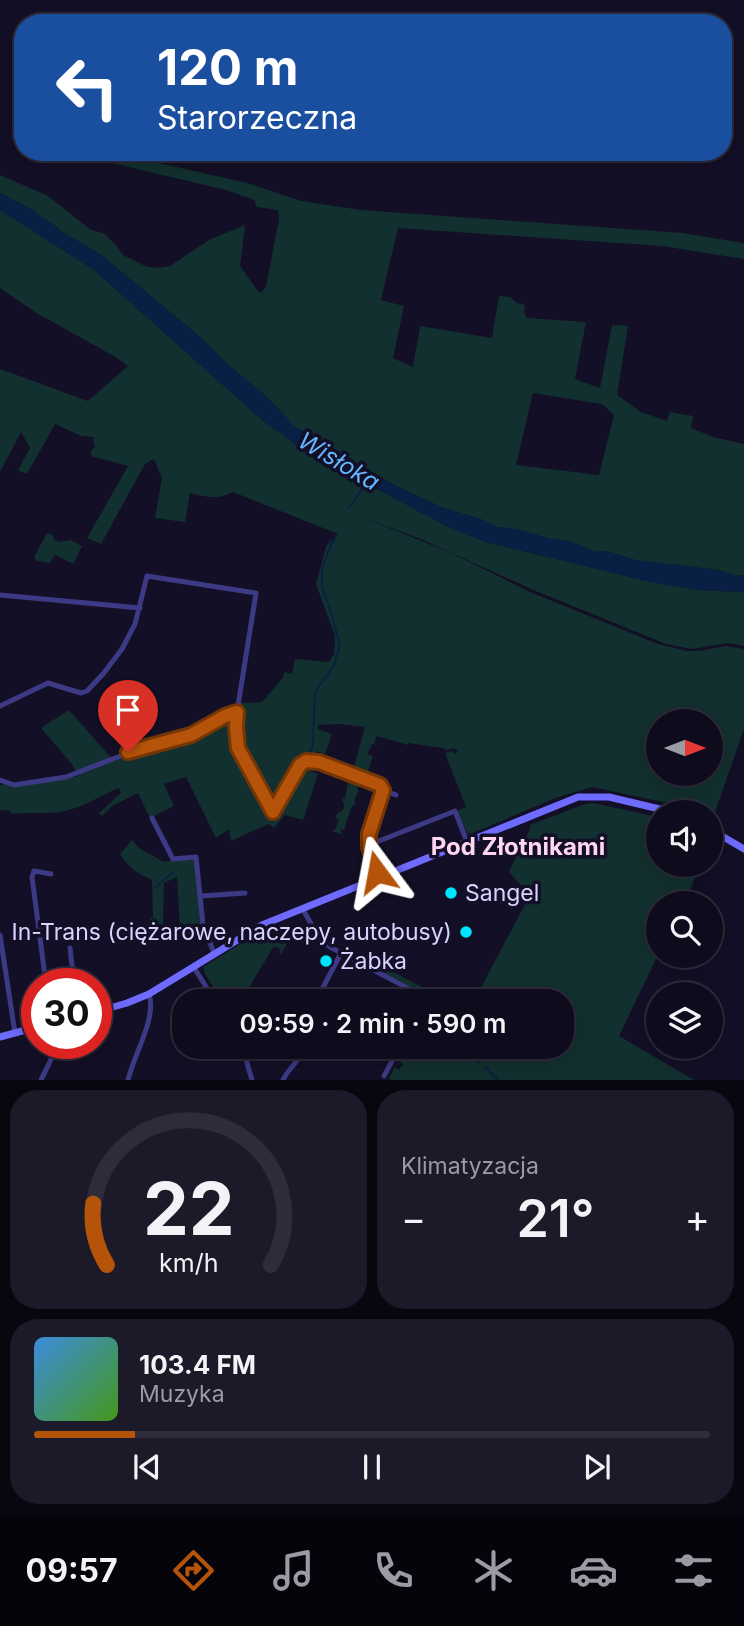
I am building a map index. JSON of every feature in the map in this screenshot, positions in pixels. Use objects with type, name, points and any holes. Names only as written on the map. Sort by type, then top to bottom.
[{"type":"street","points":[[0,706],[48,684],[76,692],[86,691],[122,649],[135,624],[146,576],[256,593],[236,727],[238,748],[273,812],[300,765],[306,761],[319,762],[376,782],[383,790],[396,795]]},
{"type":"street","points":[[0,595],[140,608]]},
{"type":"street","points":[[0,780],[14,785],[66,777],[128,752],[191,735],[237,712]]},
{"type":"street","points":[[379,878],[369,842],[370,828],[383,790]]},
{"type":"street","points":[[112,1007],[149,994],[250,931],[581,797],[609,797],[646,806]]},
{"type":"street","points":[[369,842],[379,841],[455,811],[467,842]]},
{"type":"street","points":[[152,818],[173,859],[196,858],[205,933],[214,953]]},
{"type":"street","points":[[723,837],[744,849]]},
{"type":"street","points":[[44,968],[32,877],[34,871],[51,874]]},
{"type":"street","points":[[201,896],[244,893]]},
{"type":"street","points":[[302,908],[321,941],[404,989]]},
{"type":"street","points":[[40,931],[86,929]]},
{"type":"street","points":[[1,937],[15,1033]]},
{"type":"street","points":[[70,948],[72,968]]},
{"type":"street","points":[[322,989],[341,953]]},
{"type":"street","points":[[193,966],[207,989]]},
{"type":"street","points":[[128,1080],[134,1056],[151,1016],[149,994]]},
{"type":"street","points":[[0,1037],[21,1031]]},
{"type":"street","points":[[32,1080],[41,1080],[51,1059]]},
{"type":"street","points":[[246,1059],[252,1080]]},
{"type":"street","points":[[283,1080],[298,1059]]},
{"type":"street","points":[[384,1076],[393,1059]]},
{"type":"green space","points":[[103,161],[150,161],[247,183],[301,201],[361,210],[682,233],[744,243],[744,259],[662,246],[398,228],[381,300],[404,306],[393,358],[413,367],[420,326],[492,338],[499,296],[510,297],[525,305],[527,318],[586,322],[575,379],[600,388],[612,325],[628,326],[617,395],[641,412],[667,421],[670,412],[693,416],[691,428],[713,437],[744,444],[744,576],[718,570],[635,560],[606,551],[594,551],[569,541],[497,527],[441,507],[396,486],[294,426],[266,396],[228,365],[199,336],[100,254],[67,235],[33,210],[0,193],[0,175],[48,196],[91,230],[103,233],[123,255],[145,266],[170,266],[209,240],[245,225],[240,266],[261,293],[266,287],[279,219],[278,210],[257,207],[254,200],[226,190]],"holes":[[[533,393],[602,404],[614,415],[599,475],[516,465]]]},
{"type":"green space","points":[[0,210],[93,269],[261,419],[326,467],[383,492],[452,529],[486,542],[651,582],[697,590],[744,592],[744,646],[728,643],[692,649],[666,644],[531,589],[423,540],[354,514],[449,552],[530,592],[658,644],[687,651],[725,646],[744,649],[744,729],[719,800],[654,800],[592,787],[555,798],[468,835],[457,811],[466,807],[445,753],[452,751],[455,754],[458,751],[454,748],[446,750],[408,745],[377,736],[374,743],[377,745],[372,744],[367,754],[373,756],[367,774],[353,770],[365,727],[339,724],[318,725],[318,729],[332,734],[325,754],[317,751],[310,771],[318,774],[303,820],[285,815],[274,828],[268,824],[231,841],[229,829],[216,838],[186,777],[164,784],[174,806],[150,818],[138,793],[112,806],[102,816],[99,813],[121,793],[119,788],[64,811],[11,814],[10,811],[0,810],[0,786],[4,783],[78,776],[72,764],[41,728],[69,710],[113,760],[138,750],[180,741],[237,710],[240,703],[262,702],[283,678],[284,672],[292,674],[295,659],[329,662],[334,654],[335,636],[316,584],[326,547],[332,538],[328,552],[338,534],[233,492],[217,497],[190,493],[185,522],[155,518],[162,478],[154,459],[145,464],[101,544],[87,538],[128,466],[91,456],[95,447],[93,437],[81,436],[55,424],[27,474],[18,470],[30,448],[21,432],[0,472],[0,369],[88,401],[128,366],[35,312],[0,288]]},
{"type":"green space","points":[[47,533],[53,535],[54,540],[71,540],[82,546],[73,564],[55,555],[50,563],[37,561],[34,557]]},
{"type":"green space","points":[[351,780],[362,783],[358,786],[354,801],[356,802],[351,808],[344,830],[341,829],[342,835],[331,830],[335,830],[339,819],[335,818],[343,810],[342,798],[345,799],[348,782]]},
{"type":"green space","points":[[594,803],[646,814],[646,877],[696,877],[689,891],[646,891],[646,968],[652,968],[619,1036],[646,1052],[646,1059],[658,1059],[694,1080],[391,1080],[389,1078],[395,1067],[399,1070],[403,1064],[399,1059],[574,1059],[574,989],[480,989],[530,895],[509,872],[530,825]]},
{"type":"green space","points":[[132,840],[139,848],[164,862],[195,860],[202,927],[209,950],[200,929],[180,927],[177,877],[164,883],[163,927],[146,928],[150,918],[153,918],[152,880],[134,870],[120,854]]},
{"type":"green space","points":[[269,926],[274,929],[272,934],[284,940],[288,933],[292,935],[281,954],[281,949],[274,946],[248,989],[214,989],[203,967]]},
{"type":"green space","points":[[361,955],[426,989],[414,989],[358,958]]},
{"type":"water","name":"Wisłoka","points":[[0,193],[33,210],[67,235],[100,254],[199,336],[228,365],[266,396],[294,426],[396,486],[441,507],[497,527],[569,541],[594,551],[606,551],[635,560],[718,570],[744,576],[744,592],[697,590],[651,582],[486,542],[452,529],[383,492],[326,467],[261,419],[93,269],[0,210]]},
{"type":"waterway","name":"Wisłoka","points":[[349,508],[366,483]]},
{"type":"waterway","points":[[327,601],[323,592],[323,567],[337,534]]},
{"type":"waterway","points":[[308,759],[313,744],[315,692],[334,665],[340,645],[329,606]]},
{"type":"waterway","points":[[296,782],[306,764]]},
{"type":"waterway","points":[[272,821],[295,785]]},
{"type":"waterway","points":[[162,881],[174,872]]},
{"type":"waterway","points":[[156,888],[160,883]]},
{"type":"waterway","points":[[476,1059],[480,1063]]},
{"type":"waterway","points":[[485,1067],[498,1080]]},
{"type":"place","name":"Sangel","points":[[451,893]]},
{"type":"place","name":"In-Trans (ciężarowe, naczepy, autobusy)","points":[[466,932]]},
{"type":"place","name":"Żabka","points":[[326,961]]},
{"type":"district","name":"Pod Złotnikami","points":[[518,846]]},
{"type":"route","points":[[128,752],[181,739],[237,712],[238,748],[273,812],[300,765],[306,761],[319,762],[380,785],[383,790],[370,828],[369,842],[377,872]]}]
